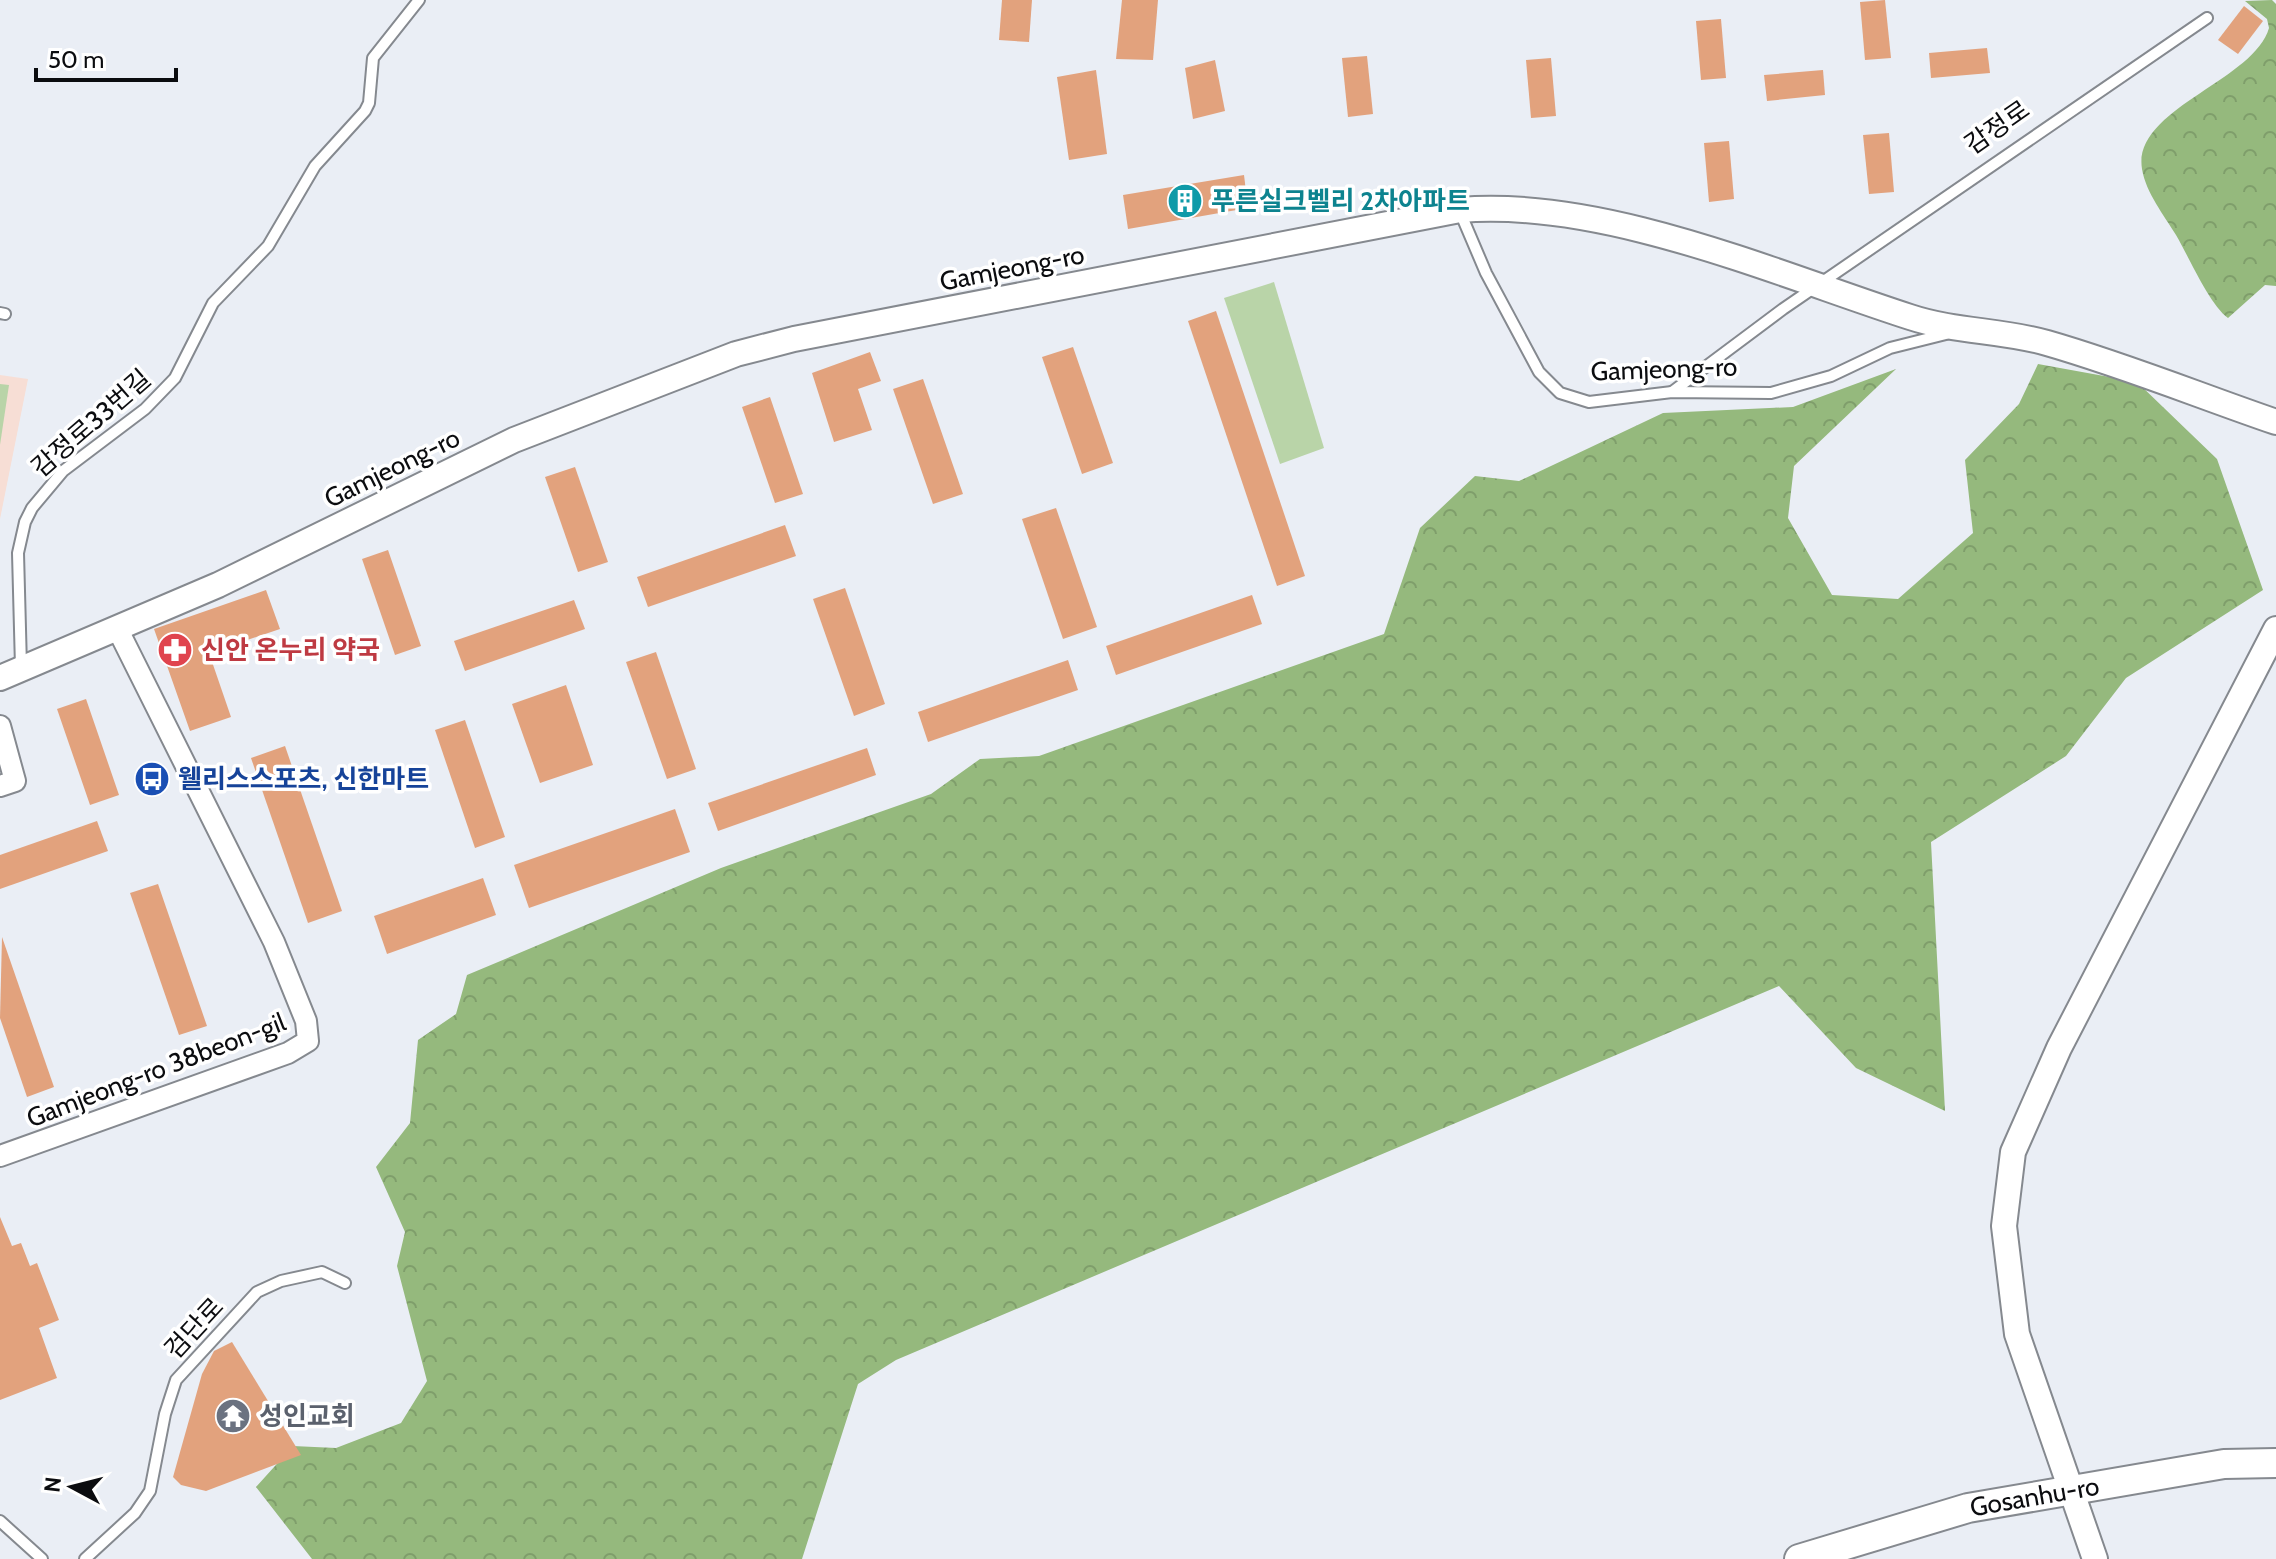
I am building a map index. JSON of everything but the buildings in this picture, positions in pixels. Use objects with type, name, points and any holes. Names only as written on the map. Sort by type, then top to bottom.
[{"type":"main road","name":"Gosanhu-ro","points":[[1799,1559],[1968,1508],[2224,1464],[2276,1463]]},
{"type":"street","points":[[1460,210],[1498,207],[1551,211],[1678,241],[1821,284],[1911,318],[1977,333],[2044,342],[2276,422]]},
{"type":"street","name":"Gamjeong-ro","points":[[10,674],[218,585],[514,440],[736,354],[794,339],[1460,210]]},
{"type":"street","name":"Gamjeong-ro 38beon-gil","points":[[0,1156],[288,1053],[308,1041],[306,1021],[274,942],[117,628]]},
{"type":"street","points":[[2095,1559],[2068,1489],[2017,1334],[2004,1226],[2013,1152],[2059,1048],[2276,629]]},
{"type":"street","points":[[0,726],[15,781],[0,786]]},
{"type":"lane","name":"감정로33번길","points":[[10,674],[18,553],[25,522],[32,508],[63,471],[145,409],[175,378],[213,303],[268,246],[315,166],[365,111],[369,103],[373,58],[419,0]]},
{"type":"lane","name":"감정로","points":[[1672,392],[1821,284],[2207,18]]},
{"type":"lane","name":"Gamjeong-ro","points":[[1460,210],[1486,273],[1549,385],[1571,399],[1589,402],[1672,392],[1771,393],[1810,384],[1865,357],[1911,341],[1943,334],[1977,333]]},
{"type":"lane","name":"검단로","points":[[85,1559],[144,1504],[153,1481],[171,1391],[181,1371],[257,1292],[322,1272],[345,1283]]},
{"type":"lane","points":[[0,1521],[42,1559]]},
{"type":"shaded area","points":[[0,375],[28,379],[0,519]]},
{"type":"green space","points":[[2272,0],[2276,4],[2276,286],[2265,285],[2228,318],[2207,291],[2151,195],[2142,169],[2144,148],[2156,129],[2174,112],[2241,64],[2259,47],[2269,28],[2267,19],[2245,1]]},
{"type":"green space","points":[[1274,282],[1324,448],[1280,464],[1224,298]]},
{"type":"green space","points":[[2038,364],[2137,382],[2217,459],[2263,590],[2126,678],[2066,756],[1931,842],[1945,1111],[1856,1068],[1779,986],[896,1360],[858,1384],[802,1559],[312,1559],[256,1487],[293,1446],[336,1448],[401,1423],[427,1381],[397,1266],[405,1232],[376,1167],[410,1123],[418,1040],[456,1014],[467,975],[721,868],[931,794],[980,759],[1039,756],[1384,634],[1420,528],[1475,476],[1519,481],[1663,413],[1793,407],[1896,369],[1794,466],[1788,518],[1832,595],[1898,599],[1973,533],[1965,460],[2019,404]]},
{"type":"green space","points":[[0,384],[9,385],[0,445]]},
{"type":"place","name":"푸른실크벨리 2차아파트","points":[[1185,201]]},
{"type":"place","name":"신안 온누리 약국","points":[[175,650]]},
{"type":"place","name":"웰리스스포츠, 신한마트","points":[[152,779]]},
{"type":"place","name":"성인교회","points":[[233,1416]]}]
